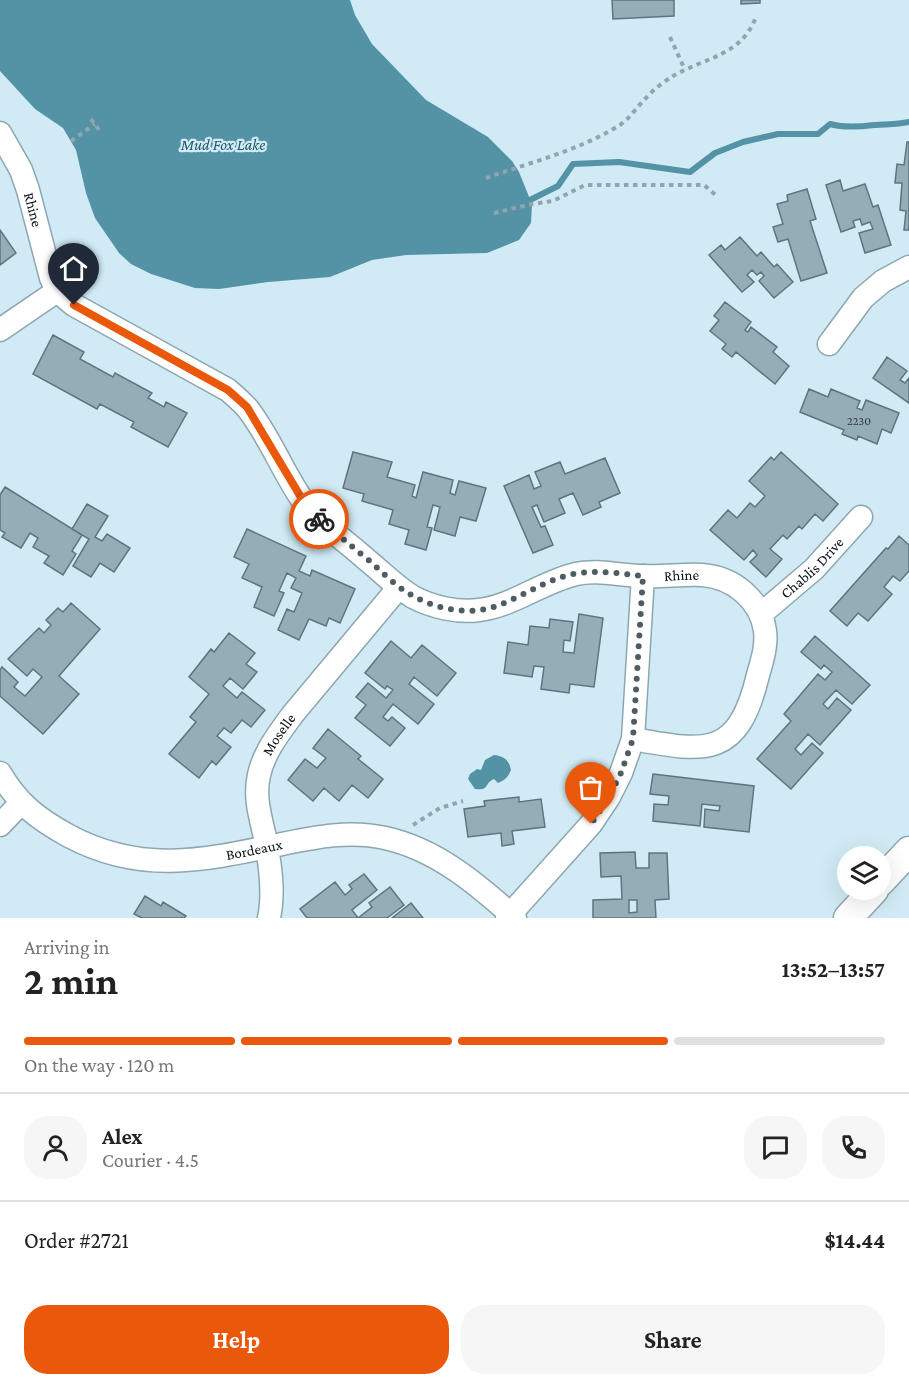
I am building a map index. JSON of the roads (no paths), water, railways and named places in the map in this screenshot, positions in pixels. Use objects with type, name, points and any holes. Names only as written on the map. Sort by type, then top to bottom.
[{"type":"street","name":"Rhine","points":[[0,133],[21,170],[51,278],[57,291],[74,305],[228,390],[247,407],[302,499],[318,518],[399,587],[414,597],[429,604],[457,611],[479,610],[497,606],[555,579],[579,573],[602,572],[643,576],[704,575],[730,582],[741,590],[760,614]]},
{"type":"street","points":[[829,344],[863,298],[884,281],[909,267]]},
{"type":"street","points":[[0,330],[57,291]]},
{"type":"street","name":"Chablis Drive","points":[[760,614],[814,569],[861,518]]},
{"type":"street","points":[[511,917],[591,824],[609,797],[621,773],[633,739],[643,576]]},
{"type":"street","name":"Moselle","points":[[269,918],[272,891],[267,847],[258,812],[257,792],[259,775],[269,749],[292,714],[399,587]]},
{"type":"street","points":[[633,739],[683,748],[699,748],[724,739],[739,726],[750,704],[763,658],[765,631],[760,614]]},
{"type":"street","name":"Bordeaux","points":[[0,773],[21,803],[39,819],[102,852],[165,862],[193,860],[328,835],[355,834],[384,838],[417,848],[450,865],[511,917]]},
{"type":"street","points":[[0,825],[21,803]]},
{"type":"street","points":[[891,870],[909,850]]},
{"type":"street","points":[[848,918],[865,900]]},
{"type":"water","name":"Mud Fox Lake","points":[[0,0],[350,0],[355,15],[372,44],[426,100],[488,137],[512,161],[532,204],[531,223],[519,240],[487,253],[406,255],[372,260],[330,277],[219,289],[195,288],[151,274],[131,264],[119,253],[95,218],[86,193],[76,150],[63,128],[35,109],[0,71]]},
{"type":"water","points":[[494,755],[507,761],[511,770],[509,775],[498,783],[494,779],[485,788],[475,789],[468,779],[470,774],[477,769],[481,770],[485,760]]},
{"type":"waterway","points":[[530,200],[558,186],[573,164],[619,162],[690,172],[715,153],[743,142],[778,134],[818,134],[830,124],[857,127],[909,122]]}]
